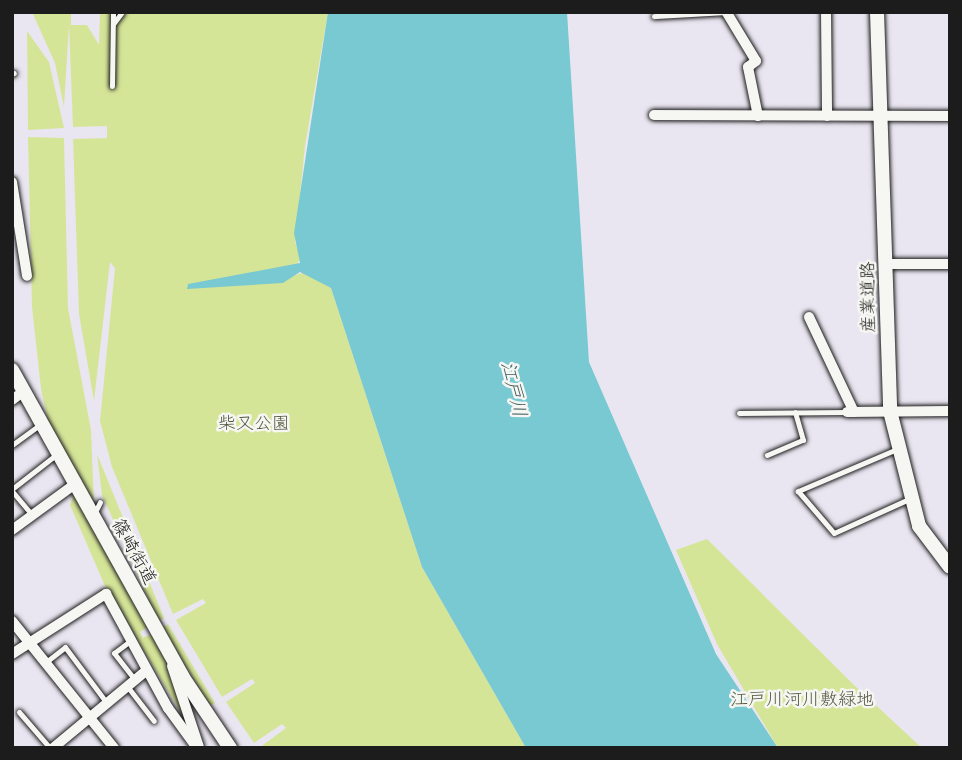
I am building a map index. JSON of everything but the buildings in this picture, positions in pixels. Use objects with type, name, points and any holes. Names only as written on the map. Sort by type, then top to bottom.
[{"type":"main road","name":"産業道路","points":[[877,12],[890,411],[897,449],[911,498],[950,568]]},
{"type":"main road","name":"篠崎街道","points":[[12,370],[18,395],[41,424],[75,484],[96,508],[168,652],[230,748]]},
{"type":"street","points":[[729,12],[756,61],[748,67],[758,116]]},
{"type":"street","points":[[826,12],[827,116]]},
{"type":"street","points":[[654,116],[950,116]]},
{"type":"street","points":[[12,182],[15,217],[27,276]]},
{"type":"street","points":[[885,264],[950,264]]},
{"type":"street","points":[[809,317],[850,412],[950,411]]},
{"type":"street","points":[[12,530],[75,484]]},
{"type":"street","points":[[12,654],[106,594],[146,670],[198,748]]},
{"type":"street","points":[[12,621],[114,748]]},
{"type":"street","points":[[168,652],[198,748]]},
{"type":"street","points":[[51,748],[146,670]]},
{"type":"lane","points":[[112,86],[113,12]]},
{"type":"lane","points":[[113,24],[122,12]]},
{"type":"lane","points":[[654,16],[729,12]]},
{"type":"lane","points":[[768,455],[803,440],[795,412]]},
{"type":"lane","points":[[740,413],[850,412]]},
{"type":"lane","points":[[12,445],[41,424]]},
{"type":"lane","points":[[897,449],[798,491],[834,533],[911,498]]},
{"type":"lane","points":[[32,515],[12,490],[58,454]]},
{"type":"lane","points":[[130,641],[114,653],[154,721]]},
{"type":"lane","points":[[46,662],[65,647],[106,702]]},
{"type":"lane","points":[[19,712],[51,748]]},
{"type":"green space","name":"柴又公園","points":[[32,12],[71,13],[71,25],[87,25],[99,45],[100,12],[328,12],[305,146],[295,242],[301,258],[288,277],[306,272],[331,288],[422,567],[526,748],[259,748],[286,728],[282,724],[254,743],[226,702],[255,683],[252,679],[222,697],[176,620],[206,603],[203,599],[173,614],[112,467],[100,421],[115,268],[110,262],[94,401],[79,314],[73,139],[107,138],[107,126],[73,127],[69,25],[64,107],[55,63]]},
{"type":"green space","points":[[27,31],[49,62],[64,128],[28,130]]},
{"type":"green space","points":[[28,137],[64,138],[68,308],[91,430],[94,505],[48,421],[41,389],[32,307]]},
{"type":"green space","points":[[97,454],[164,618],[158,621],[102,495]]},
{"type":"green space","points":[[74,493],[149,626],[140,632],[143,638],[153,633],[161,647],[196,738],[105,586],[70,505]]},
{"type":"green space","name":"江戸川河川敷緑地","points":[[707,539],[854,685],[922,748],[778,748],[717,644],[676,550]]},
{"type":"green space","points":[[168,624],[215,703],[210,706],[162,628]]},
{"type":"water","name":"江戸川","points":[[328,12],[567,12],[589,362],[716,654],[778,748],[526,748],[422,567],[331,288],[300,272],[283,283],[187,289],[188,284],[300,263],[294,233]]}]
